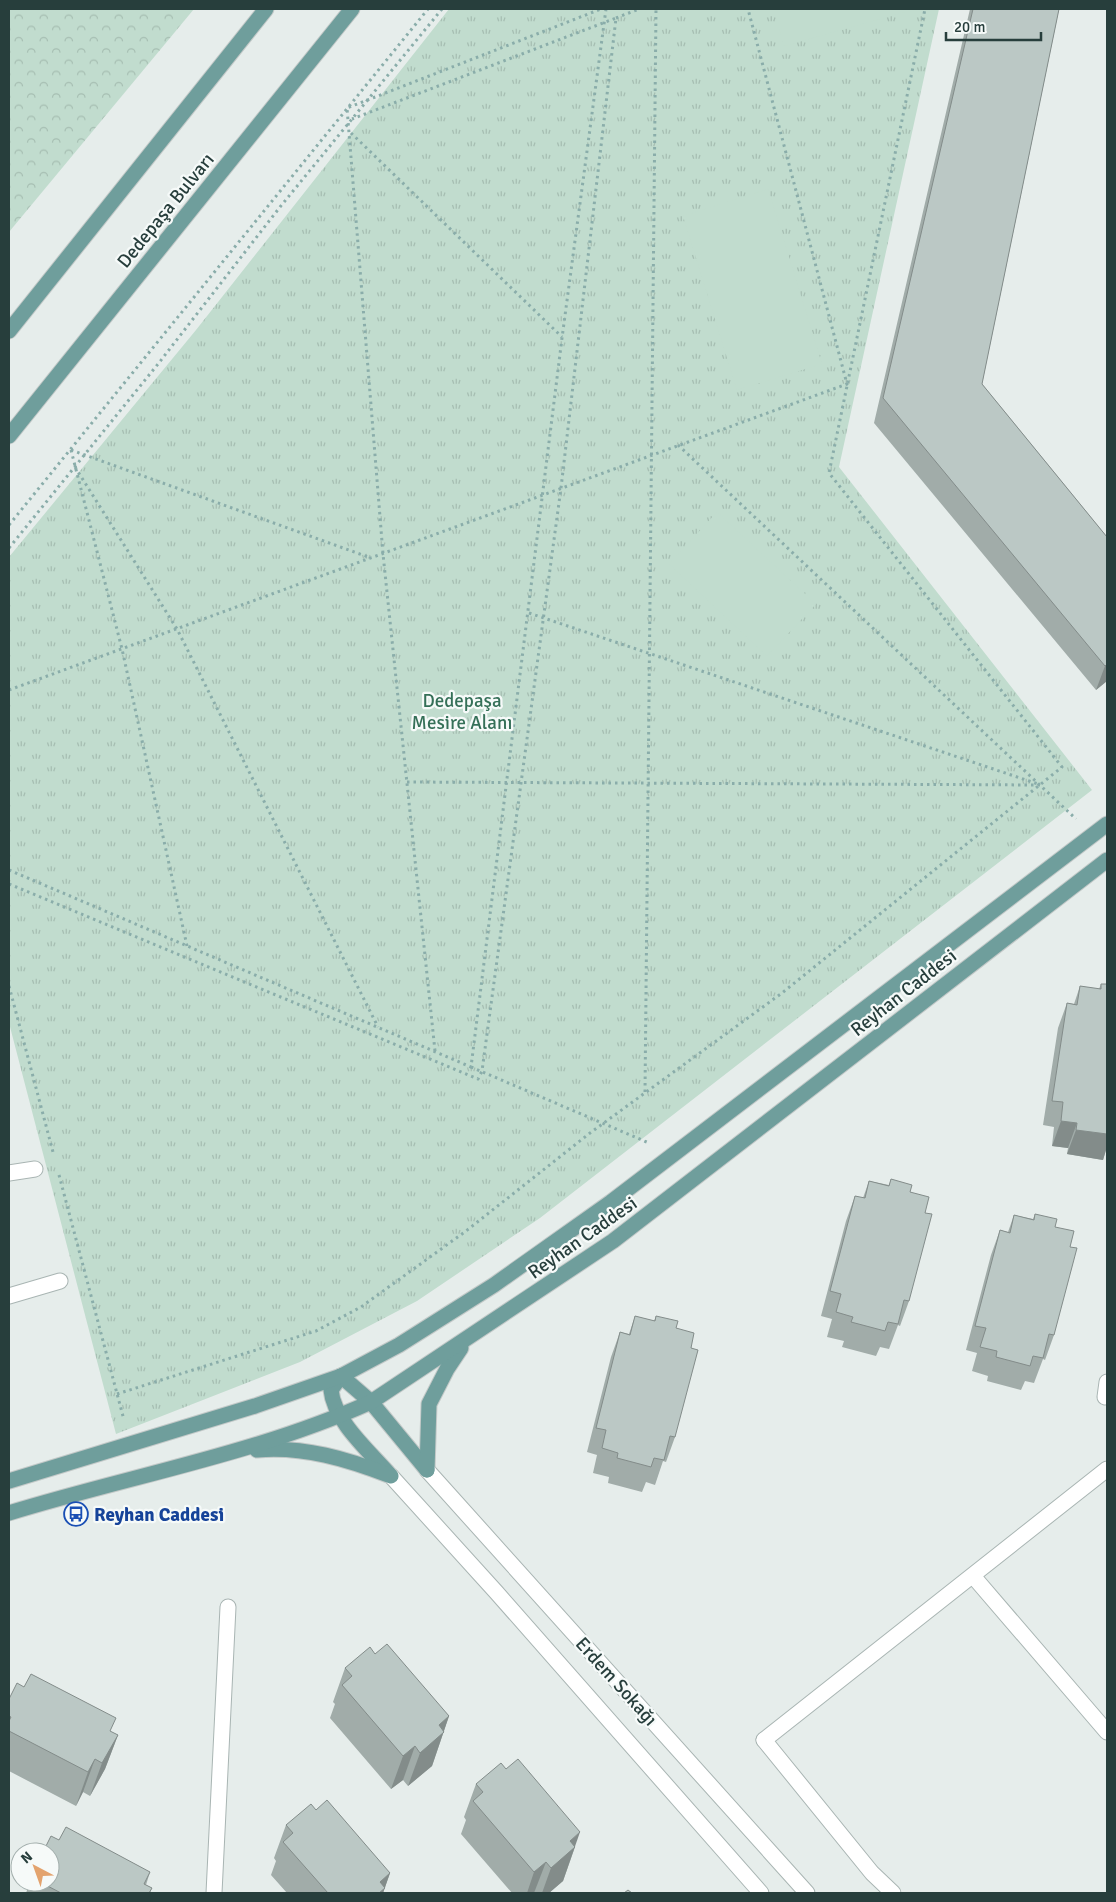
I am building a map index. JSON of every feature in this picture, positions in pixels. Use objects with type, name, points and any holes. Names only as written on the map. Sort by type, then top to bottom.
[{"type":"main road","points":[[9,331],[266,9]]},
{"type":"main road","name":"Dedepaşa Bulvarı","points":[[9,436],[352,9]]},
{"type":"main road","name":"Reyhan Caddesi","points":[[9,1481],[255,1406],[341,1376],[399,1344],[494,1285],[674,1154],[1107,824]]},
{"type":"main road","name":"Reyhan Caddesi","points":[[9,1513],[340,1417],[371,1402],[466,1341],[613,1241],[1107,860]]},
{"type":"main road","points":[[427,1470],[429,1404],[447,1368],[466,1341]]},
{"type":"main road","points":[[391,1476],[340,1417],[332,1404],[331,1390],[341,1376],[371,1402],[427,1470]]},
{"type":"main road","points":[[224,1452],[276,1448],[306,1451],[354,1462],[391,1476]]},
{"type":"street","points":[[9,1173],[35,1170]]},
{"type":"street","points":[[9,1296],[60,1281]]},
{"type":"street","points":[[893,1893],[872,1873],[764,1740],[1107,1469]]},
{"type":"street","name":"Erdem Sokağı","points":[[427,1470],[807,1893]]},
{"type":"street","name":"Erdem Sokağı","points":[[391,1476],[504,1600],[762,1893]]},
{"type":"street","points":[[973,1576],[1107,1732]]},
{"type":"street","points":[[214,1893],[228,1607]]},
{"type":"path","points":[[9,525],[428,9]]},
{"type":"path","points":[[9,548],[442,9]]},
{"type":"path","points":[[347,108],[366,103],[601,9]]},
{"type":"path","points":[[471,1067],[562,338],[606,9]]},
{"type":"path","points":[[351,120],[639,9]]},
{"type":"path","points":[[645,1092],[651,653],[656,9]]},
{"type":"path","points":[[748,9],[847,384]]},
{"type":"path","points":[[117,1394],[316,1331],[361,1307],[466,1231],[645,1092],[782,993],[1062,767],[829,473],[925,9]]},
{"type":"path","points":[[9,884],[478,1079],[482,1071],[544,619],[616,18]]},
{"type":"path","points":[[347,108],[351,120],[350,132],[383,554],[435,1051]]},
{"type":"path","points":[[350,132],[562,338]]},
{"type":"path","points":[[9,690],[847,384]]},
{"type":"path","points":[[678,445],[1093,835]]},
{"type":"path","points":[[71,450],[372,558]]},
{"type":"path","points":[[71,450],[122,648],[187,946]]},
{"type":"path","points":[[75,467],[177,629],[378,1027]]},
{"type":"path","points":[[529,613],[1040,785]]},
{"type":"path","points":[[406,782],[1040,785]]},
{"type":"path","points":[[9,870],[674,1154]]},
{"type":"path","points":[[9,986],[54,1157]]},
{"type":"path","points":[[57,1166],[130,1444]]},
{"type":"green space","points":[[9,9],[194,9],[9,232]]},
{"type":"green space","name":"Dedepaşa Mesire Alanı","points":[[449,9],[939,9],[839,467],[1092,790],[540,1218],[417,1301],[300,1362],[116,1434],[9,1023],[9,557],[196,330]]},
{"type":"green space","points":[[774,9],[904,9],[905,12],[784,46]]},
{"type":"green space","points":[[768,189],[822,364],[737,390],[683,216]]},
{"type":"green space","points":[[717,512],[816,604],[767,656],[669,564]]},
{"type":"building","points":[[973,9],[1059,9],[982,384],[1107,537],[1107,664],[1105,666],[883,398]]},
{"type":"building","points":[[1101,984],[1107,984],[1107,1134],[1076,1130],[1077,1123],[1061,1121],[1063,1102],[1052,1101],[1067,1003],[1077,1005],[1080,986],[1101,989]]},
{"type":"building","points":[[891,1179],[912,1185],[910,1192],[929,1197],[925,1213],[932,1214],[909,1301],[904,1300],[898,1324],[888,1322],[885,1331],[851,1322],[853,1317],[836,1312],[841,1294],[830,1291],[855,1196],[865,1198],[869,1181],[889,1186]]},
{"type":"building","points":[[1035,1214],[1057,1219],[1055,1227],[1074,1231],[1070,1247],[1077,1248],[1054,1335],[1049,1334],[1043,1358],[1033,1356],[1030,1366],[996,1357],[997,1351],[980,1347],[986,1328],[975,1326],[1000,1230],[1010,1233],[1014,1215],[1034,1220]]},
{"type":"building","points":[[635,1316],[655,1321],[656,1316],[678,1321],[676,1328],[694,1333],[691,1348],[698,1350],[675,1437],[670,1436],[664,1460],[654,1458],[651,1467],[617,1458],[618,1453],[602,1448],[606,1430],[596,1428],[620,1332],[630,1335]]},
{"type":"building","points":[[387,1644],[449,1716],[439,1725],[444,1732],[420,1753],[415,1746],[403,1756],[342,1685],[352,1676],[345,1668],[370,1647],[375,1654]]},
{"type":"building","points":[[31,1674],[116,1718],[110,1731],[118,1735],[102,1763],[95,1759],[88,1772],[9,1731],[11,1717],[9,1716],[9,1699],[17,1683],[24,1687]]},
{"type":"building","points":[[518,1759],[580,1832],[570,1841],[575,1847],[551,1868],[546,1862],[534,1872],[473,1801],[483,1792],[476,1784],[501,1763],[506,1769]]},
{"type":"building","points":[[327,1800],[390,1873],[380,1882],[385,1888],[379,1893],[328,1893],[283,1842],[293,1833],[286,1825],[311,1804],[316,1810]]},
{"type":"building","points":[[66,1827],[150,1872],[144,1884],[152,1888],[149,1893],[61,1893],[59,1892],[60,1842],[48,1842],[51,1836],[59,1840]]},
{"type":"place","name":"Reyhan Caddesi","points":[[76,1514]]}]
